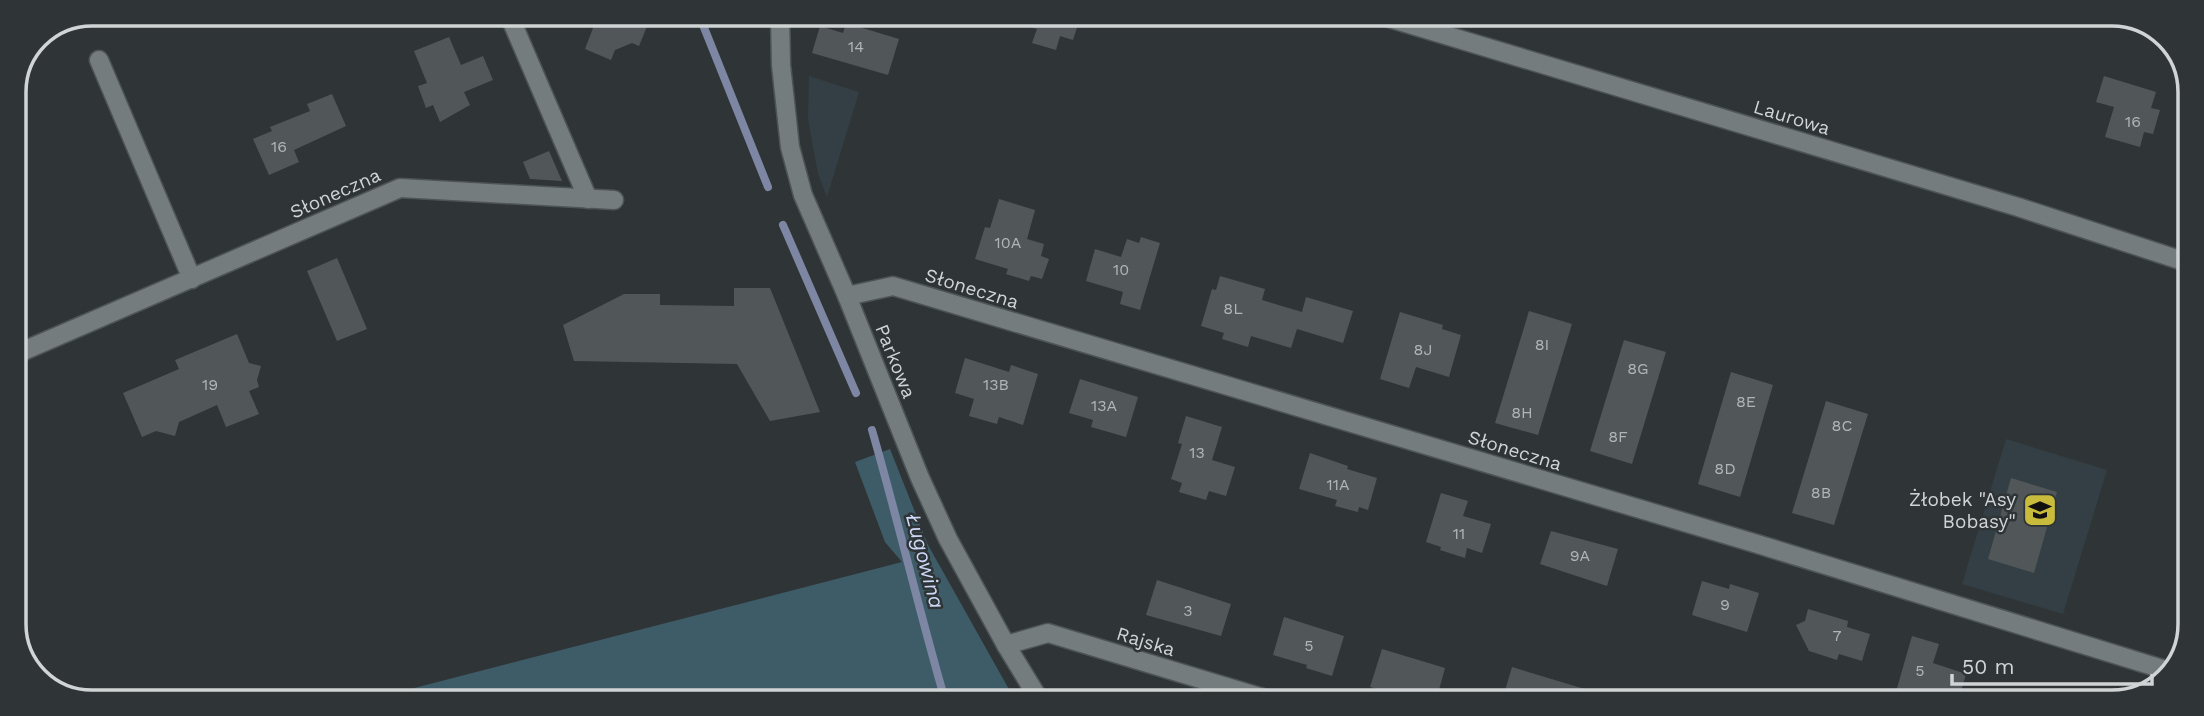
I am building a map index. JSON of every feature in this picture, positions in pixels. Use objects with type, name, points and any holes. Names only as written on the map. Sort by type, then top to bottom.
[{"type":"street","points":[[514,26],[589,198]]},
{"type":"street","name":"Parkowa","points":[[780,26],[781,65],[790,147],[803,195],[920,478],[948,539],[1033,690]]},
{"type":"street","name":"Laurowa","points":[[1415,26],[2018,207],[2178,259]]},
{"type":"street","points":[[99,60],[192,279]]},
{"type":"street","name":"Słoneczna","points":[[26,350],[400,188],[614,200]]},
{"type":"street","name":"Słoneczna","points":[[847,296],[893,286],[1742,539],[2160,668]]},
{"type":"street","name":"Rajska","points":[[1006,645],[1048,633],[1237,690]]},
{"type":"shaded area","points":[[809,76],[859,92],[827,197],[818,174],[808,119]]},
{"type":"shaded area","name":"Żłobek \"Asy Bobasy\"","points":[[2006,439],[2107,470],[2063,614],[1962,584]]},
{"type":"shaded area","points":[[890,449],[928,545],[1009,690],[407,690],[902,562],[885,542],[855,462]]},
{"type":"building","points":[[594,26],[647,26],[639,46],[632,43],[615,50],[611,60],[585,49]]},
{"type":"building","points":[[820,26],[843,33],[845,26],[856,26],[899,39],[888,75],[812,53]]},
{"type":"building","points":[[1026,26],[1077,26],[1073,40],[1060,36],[1056,50],[1032,43],[1037,29]]},
{"type":"building","points":[[449,37],[461,65],[483,56],[493,80],[464,92],[470,105],[440,122],[433,105],[426,108],[418,86],[427,83],[414,51]]},
{"type":"building","points":[[2104,76],[2156,92],[2151,108],[2160,110],[2153,134],[2144,132],[2140,147],[2105,137],[2114,107],[2096,102]]},
{"type":"building","points":[[332,94],[346,126],[294,150],[299,162],[269,175],[253,139],[272,131],[270,127],[310,111],[307,104]]},
{"type":"building","points":[[549,151],[562,181],[530,179],[523,162]]},
{"type":"building","points":[[999,199],[1035,210],[1027,239],[1044,244],[1041,256],[1049,259],[1042,279],[1031,276],[1029,281],[1006,274],[1008,269],[975,259],[985,227],[990,228]]},
{"type":"building","points":[[1141,237],[1160,243],[1140,310],[1120,304],[1123,292],[1086,281],[1095,249],[1121,257],[1127,239],[1139,243]]},
{"type":"building","points":[[337,258],[367,329],[337,341],[307,271]]},
{"type":"building","points":[[1220,276],[1265,289],[1262,300],[1302,312],[1306,297],[1353,311],[1343,343],[1297,329],[1291,348],[1251,336],[1248,347],[1222,339],[1224,333],[1201,326],[1212,289],[1216,290]]},
{"type":"building","points":[[734,288],[770,288],[820,412],[770,421],[737,364],[574,361],[563,325],[624,294],[660,294],[660,305],[734,306]]},
{"type":"building","points":[[1529,311],[1572,324],[1538,435],[1495,423]]},
{"type":"building","points":[[1400,312],[1443,325],[1442,329],[1461,335],[1449,377],[1416,367],[1409,388],[1380,379]]},
{"type":"building","points":[[237,334],[249,363],[261,366],[257,380],[259,387],[249,391],[259,414],[226,427],[217,405],[179,422],[175,436],[156,431],[142,437],[123,393],[179,369],[175,360]]},
{"type":"building","points":[[1624,340],[1666,352],[1632,464],[1590,451]]},
{"type":"building","points":[[965,358],[1009,372],[1011,365],[1038,374],[1023,425],[999,417],[997,424],[969,416],[974,399],[955,393]]},
{"type":"building","points":[[1731,372],[1773,385],[1740,497],[1698,484]]},
{"type":"building","points":[[1080,379],[1138,397],[1126,437],[1091,427],[1093,420],[1069,413]]},
{"type":"building","points":[[1826,401],[1868,414],[1834,525],[1792,513]]},
{"type":"building","points":[[1186,416],[1222,427],[1212,460],[1235,467],[1226,496],[1209,491],[1206,500],[1179,492],[1182,483],[1171,479],[1182,444],[1178,443]]},
{"type":"building","points":[[1310,453],[1377,478],[1368,510],[1359,507],[1358,512],[1335,506],[1337,500],[1299,489]]},
{"type":"building","points":[[2011,478],[2057,492],[2034,573],[1988,559]]},
{"type":"building","points":[[1441,493],[1468,501],[1463,516],[1491,524],[1482,553],[1467,548],[1465,558],[1426,542]]},
{"type":"building","points":[[1551,531],[1618,549],[1607,586],[1540,564]]},
{"type":"building","points":[[1157,580],[1231,604],[1221,636],[1146,615]]},
{"type":"building","points":[[1702,581],[1729,589],[1730,584],[1759,593],[1747,632],[1692,615]]},
{"type":"building","points":[[1808,609],[1848,621],[1847,627],[1870,634],[1862,661],[1839,654],[1837,660],[1809,651],[1796,625],[1805,621]]},
{"type":"building","points":[[1284,617],[1344,636],[1332,676],[1273,655]]},
{"type":"building","points":[[1912,636],[1939,644],[1933,663],[1966,674],[1961,690],[1896,690]]},
{"type":"building","points":[[1382,649],[1445,668],[1439,690],[1380,690],[1370,687]]},
{"type":"building","points":[[1512,667],[1588,690],[1505,690]]},
{"type":"waterway","name":"Ługowina","points":[[703,26],[768,187]]},
{"type":"waterway","name":"Ługowina","points":[[783,225],[856,393]]},
{"type":"waterway","name":"Ługowina","points":[[872,430],[942,690]]},
{"type":"place","name":"Żłobek \"Asy Bobasy\"","points":[[2040,510]]}]
